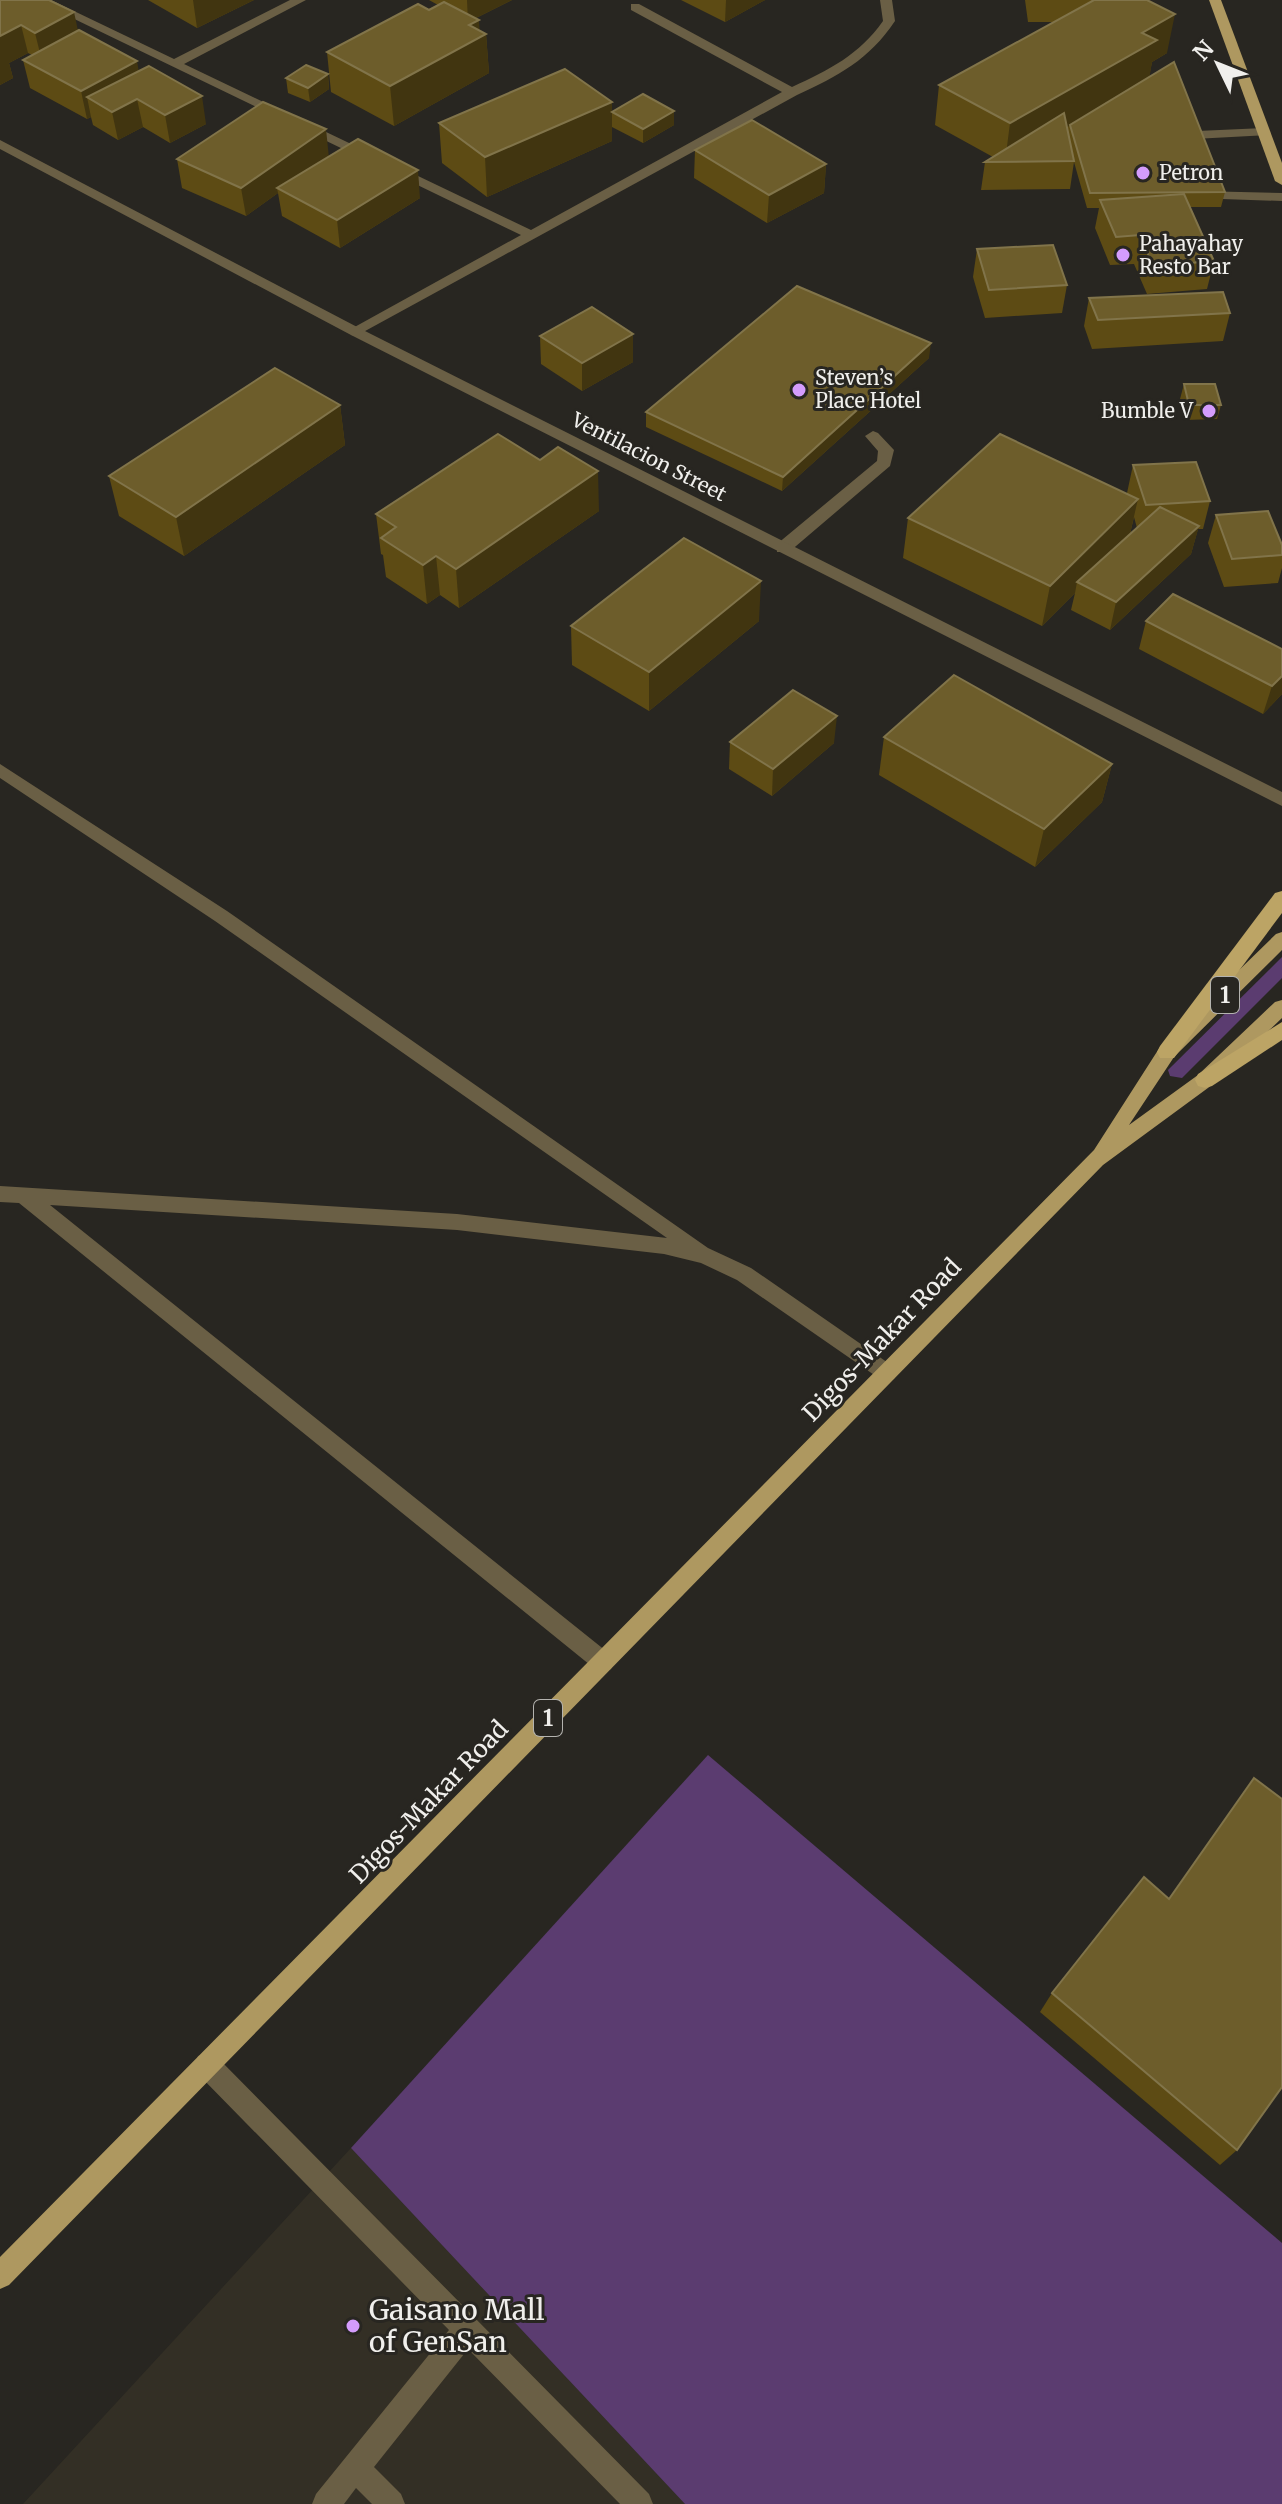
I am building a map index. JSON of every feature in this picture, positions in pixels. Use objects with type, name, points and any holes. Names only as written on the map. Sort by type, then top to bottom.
[{"type":"highway","points":[[1167,1052],[1282,898]]},
{"type":"highway","points":[[1205,1080],[1282,1030]]},
{"type":"main road","points":[[1215,0],[1282,181]]},
{"type":"main road","name":"Digos-Makar Road","points":[[1096,1159],[1167,1052],[1282,939]]},
{"type":"main road","name":"Digos-Makar Road","points":[[0,2276],[1096,1159],[1205,1080],[1282,1007]]},
{"type":"street","points":[[41,0],[531,235]]},
{"type":"street","points":[[173,64],[300,0]]},
{"type":"street","points":[[356,332],[792,92],[850,65],[873,47],[889,21],[886,0]]},
{"type":"street","points":[[635,7],[792,92]]},
{"type":"street","points":[[1159,137],[1264,132]]},
{"type":"street","name":"Ventilacion Street","points":[[0,144],[356,332],[1282,800]]},
{"type":"street","points":[[1179,195],[1282,197]]},
{"type":"street","points":[[783,548],[885,463],[886,450],[873,436]]},
{"type":"street","points":[[0,770],[234,925],[705,1255],[744,1274],[887,1373]]},
{"type":"street","points":[[0,1194],[457,1222],[664,1246],[705,1255]]},
{"type":"street","points":[[24,1196],[603,1662]]},
{"type":"street","points":[[207,2065],[639,2504]]},
{"type":"street","points":[[326,2504],[467,2329]]},
{"type":"street","points":[[355,2467],[391,2504]]},
{"type":"shaded area","points":[[1282,957],[1282,978],[1182,1078],[1170,1076],[1168,1070]]},
{"type":"shaded area","points":[[708,1755],[1282,2243],[1282,2504],[685,2504],[351,2148]]},
{"type":"shaded area","name":"Gaisano Mall of GenSan","points":[[351,2148],[685,2504],[23,2504]]},
{"type":"building","points":[[0,0],[49,0],[74,12],[35,33],[21,25],[0,36]]},
{"type":"building","points":[[1094,0],[1147,0],[1175,14],[1142,33],[1157,40],[1010,123],[939,85]]},
{"type":"building","points":[[444,2],[479,20],[469,25],[486,34],[390,86],[327,52],[418,4],[429,10]]},
{"type":"building","points":[[79,30],[137,61],[81,91],[23,60]]},
{"type":"building","name":"Petron","points":[[1174,62],[1225,192],[1090,193],[1070,125]]},
{"type":"building","points":[[306,65],[328,74],[308,88],[286,78]]},
{"type":"building","points":[[149,66],[202,96],[165,115],[137,99],[112,112],[87,97]]},
{"type":"building","points":[[565,69],[612,102],[485,157],[439,123]]},
{"type":"building","points":[[643,94],[674,111],[643,129],[612,112]]},
{"type":"building","points":[[263,102],[326,129],[241,188],[177,159]]},
{"type":"building","points":[[1064,113],[1074,161],[985,162]]},
{"type":"building","points":[[752,120],[826,164],[769,195],[695,150]]},
{"type":"building","points":[[358,139],[418,170],[337,220],[277,188]]},
{"type":"building","points":[[1184,194],[1214,261],[1153,266],[1140,235],[1116,237],[1100,200]]},
{"type":"building","points":[[1053,245],[1067,285],[989,290],[977,249]]},
{"type":"building","points":[[797,286],[931,343],[783,477],[646,412]]},
{"type":"building","points":[[1223,292],[1230,313],[1098,320],[1089,298]]},
{"type":"building","points":[[592,307],[633,334],[582,363],[540,336]]},
{"type":"building","points":[[275,368],[340,405],[176,517],[109,476]]},
{"type":"building","points":[[1184,384],[1215,384],[1221,405],[1189,405]]},
{"type":"building","points":[[498,434],[540,460],[558,447],[598,471],[456,569],[436,556],[423,565],[381,538],[396,527],[376,514]]},
{"type":"building","points":[[1000,434],[1138,499],[1050,586],[908,518]]},
{"type":"building","points":[[1196,462],[1210,501],[1146,505],[1133,465]]},
{"type":"building","points":[[1160,507],[1199,526],[1116,602],[1077,582]]},
{"type":"building","points":[[1268,511],[1282,545],[1282,555],[1232,559],[1216,515]]},
{"type":"building","points":[[684,538],[761,581],[649,672],[571,626]]},
{"type":"building","points":[[1173,594],[1282,649],[1282,676],[1272,686],[1146,621]]},
{"type":"building","points":[[954,675],[1112,764],[1044,829],[884,737]]},
{"type":"building","points":[[793,690],[837,716],[773,769],[730,742]]},
{"type":"building","points":[[1254,1778],[1282,1799],[1282,2087],[1237,2150],[1052,1993],[1144,1877],[1169,1899]]},
{"type":"place","name":"Petron","points":[[1143,173]]},
{"type":"place","name":"Pahayahay Resto Bar","points":[[1123,255]]},
{"type":"place","name":"Steven’s Place Hotel","points":[[799,390]]},
{"type":"place","name":"Bumble V","points":[[1209,411]]},
{"type":"place","name":"Gaisano Mall of GenSan","points":[[353,2326]]}]
